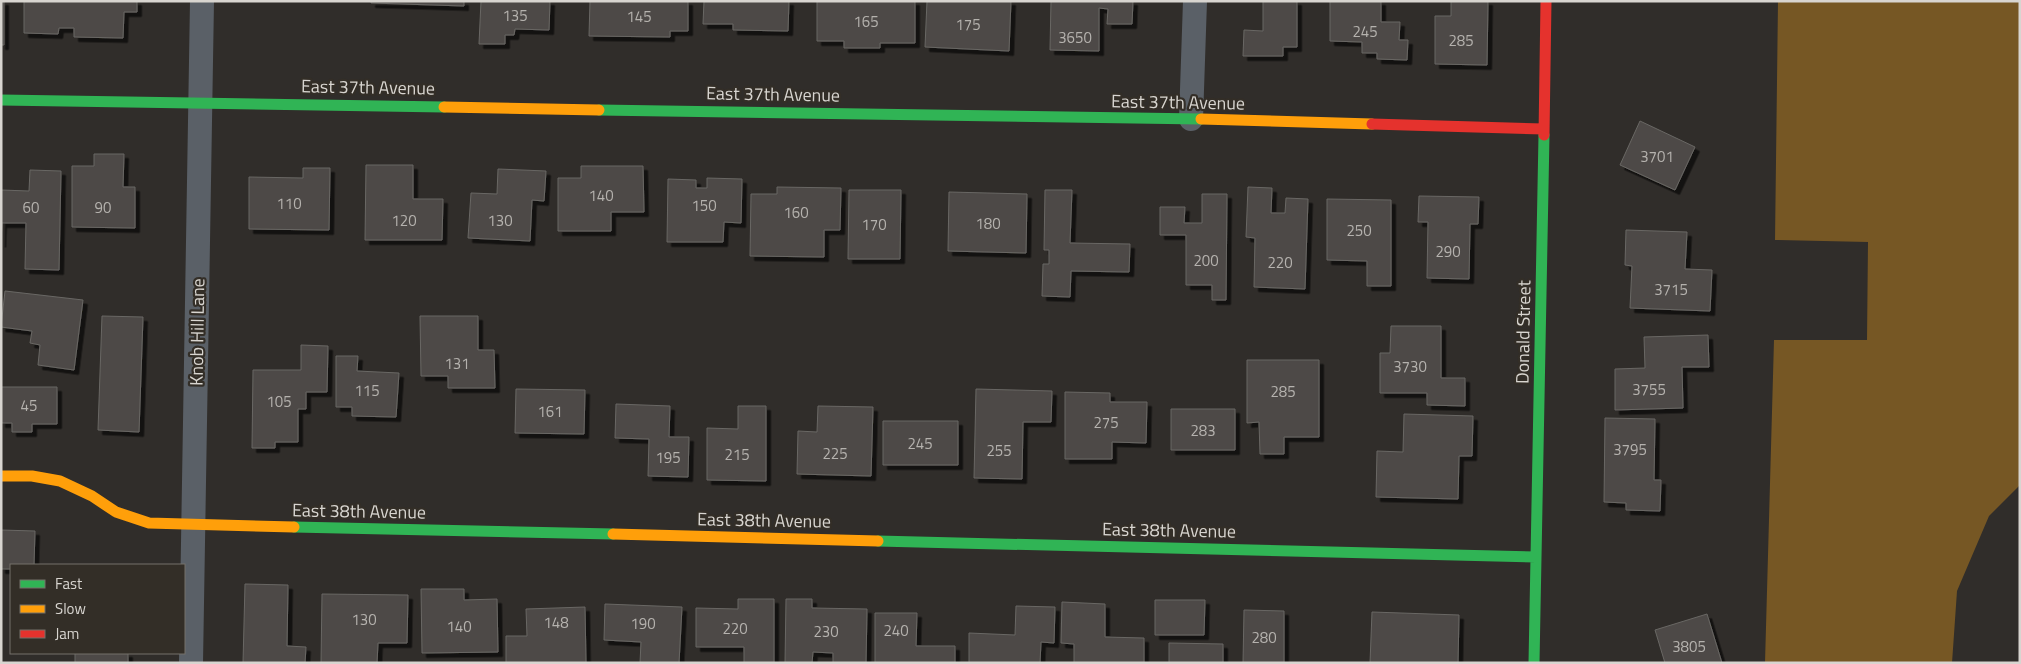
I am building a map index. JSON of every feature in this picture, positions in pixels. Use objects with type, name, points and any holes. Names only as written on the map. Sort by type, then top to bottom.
[{"type":"street","name":"Knob Hill Lane","points":[[191,663],[202,1]]},
{"type":"street","points":[[1191,119],[1194,1]]},
{"type":"street","name":"Donald Street","points":[[1534,663],[1546,1]]},
{"type":"street","name":"East 37th Avenue","points":[[1,100],[1191,119],[1544,129]]},
{"type":"street","name":"East 38th Avenue","points":[[1,476],[32,476],[60,481],[92,496],[116,512],[149,522],[1536,557]]},
{"type":"shaded area","points":[[1778,1],[2020,1],[2020,485],[1989,516],[1957,591],[1952,663],[1765,663],[1774,340],[1867,340],[1868,242],[1775,240]]},
{"type":"building","points":[[1,1],[4,1],[4,45],[1,45]]},
{"type":"building","points":[[24,1],[137,1],[137,12],[124,12],[123,38],[74,37],[74,28],[59,28],[58,34],[24,33]]},
{"type":"building","points":[[371,1],[464,1],[464,6],[371,3]]},
{"type":"building","points":[[481,1],[550,1],[549,30],[515,29],[514,35],[505,35],[505,44],[479,44]]},
{"type":"building","points":[[590,1],[688,1],[688,31],[670,31],[670,37],[589,36]]},
{"type":"building","points":[[704,1],[789,1],[788,31],[733,30],[733,24],[703,24]]},
{"type":"building","points":[[817,1],[915,1],[915,43],[880,43],[880,48],[844,48],[844,41],[817,41]]},
{"type":"building","points":[[927,1],[1011,1],[1009,51],[925,47]]},
{"type":"building","points":[[1051,1],[1133,1],[1132,24],[1107,24],[1108,9],[1099,8],[1099,51],[1050,50]]},
{"type":"building","points":[[1263,1],[1297,1],[1297,47],[1283,47],[1283,56],[1243,56],[1244,30],[1263,31]]},
{"type":"building","points":[[1330,1],[1381,1],[1381,22],[1400,22],[1399,40],[1408,40],[1407,60],[1377,59],[1377,53],[1362,53],[1362,42],[1330,41]]},
{"type":"building","points":[[1451,1],[1488,1],[1487,65],[1435,64],[1435,16],[1451,16]]},
{"type":"building","points":[[1640,121],[1695,147],[1675,190],[1620,165]]},
{"type":"building","points":[[94,154],[124,154],[123,187],[135,187],[135,228],[72,227],[72,166],[94,166]]},
{"type":"building","points":[[366,165],[413,165],[413,199],[443,199],[442,240],[365,240]]},
{"type":"building","points":[[581,166],[643,166],[644,212],[611,212],[611,231],[558,231],[558,178],[581,178]]},
{"type":"building","points":[[303,168],[330,168],[329,230],[249,229],[249,177],[303,178]]},
{"type":"building","points":[[498,169],[546,171],[544,201],[532,200],[530,241],[468,238],[471,193],[497,194]]},
{"type":"building","points":[[30,170],[61,171],[59,270],[25,269],[26,223],[2,223],[1,243],[1,190],[29,191]]},
{"type":"building","points":[[707,178],[742,179],[741,223],[724,222],[723,242],[667,242],[668,179],[696,180],[696,188],[707,188]]},
{"type":"building","points":[[777,187],[841,188],[840,230],[824,230],[824,257],[750,256],[751,194],[777,194]]},
{"type":"building","points":[[1248,187],[1272,188],[1271,213],[1285,213],[1286,198],[1308,199],[1305,289],[1254,287],[1255,238],[1246,237]]},
{"type":"building","points":[[849,190],[901,190],[900,259],[848,259]]},
{"type":"building","points":[[1045,190],[1072,190],[1070,243],[1130,244],[1129,272],[1071,271],[1070,297],[1042,296],[1043,264],[1049,264],[1049,250],[1044,250]]},
{"type":"building","points":[[949,192],[1027,194],[1026,253],[948,251]]},
{"type":"building","points":[[1202,194],[1227,194],[1226,300],[1212,300],[1212,285],[1186,285],[1186,235],[1160,235],[1160,207],[1185,207],[1184,223],[1202,223]]},
{"type":"building","points":[[1419,196],[1479,197],[1478,224],[1470,224],[1469,279],[1427,278],[1428,222],[1418,222]]},
{"type":"building","points":[[1327,199],[1391,200],[1391,286],[1367,286],[1367,261],[1327,260]]},
{"type":"building","points":[[1626,230],[1687,232],[1685,269],[1712,270],[1710,311],[1630,308],[1632,266],[1625,265]]},
{"type":"building","points":[[5,291],[83,300],[74,370],[38,365],[40,345],[30,343],[32,331],[1,327]]},
{"type":"building","points":[[102,316],[143,317],[139,432],[98,430]]},
{"type":"building","points":[[420,316],[478,316],[478,350],[494,350],[495,388],[448,388],[448,376],[421,376]]},
{"type":"building","points":[[1391,326],[1441,326],[1441,378],[1465,378],[1465,406],[1427,405],[1427,393],[1380,393],[1380,353],[1390,353]]},
{"type":"building","points":[[1708,335],[1709,367],[1682,367],[1683,408],[1615,410],[1615,369],[1645,368],[1644,337]]},
{"type":"building","points":[[301,345],[328,346],[327,392],[306,392],[306,409],[298,409],[298,442],[275,442],[275,448],[252,448],[253,370],[301,370]]},
{"type":"building","points":[[336,356],[358,356],[357,371],[399,373],[396,417],[352,416],[352,407],[336,407]]},
{"type":"building","points":[[1247,360],[1319,360],[1319,437],[1284,437],[1284,454],[1260,454],[1259,422],[1247,423]]},
{"type":"building","points":[[1,387],[57,387],[57,424],[32,424],[32,432],[12,432],[12,423],[1,423]]},
{"type":"building","points":[[516,389],[585,390],[584,434],[515,433]]},
{"type":"building","points":[[976,389],[1052,391],[1051,422],[1023,422],[1022,479],[974,478]]},
{"type":"building","points":[[1065,392],[1110,393],[1110,402],[1147,402],[1146,443],[1112,442],[1112,459],[1065,459]]},
{"type":"building","points":[[616,404],[670,406],[669,437],[689,437],[688,477],[648,476],[649,439],[615,438]]},
{"type":"building","points":[[738,406],[766,406],[766,481],[707,480],[707,428],[738,429]]},
{"type":"building","points":[[818,406],[873,407],[871,476],[797,474],[798,431],[817,432]]},
{"type":"building","points":[[1171,409],[1235,409],[1235,450],[1171,450]]},
{"type":"building","points":[[1404,414],[1473,416],[1472,456],[1459,456],[1458,499],[1376,497],[1377,451],[1403,452]]},
{"type":"building","points":[[1605,418],[1655,419],[1654,480],[1661,480],[1660,511],[1626,510],[1626,503],[1604,502]]},
{"type":"building","points":[[883,421],[958,421],[958,465],[883,465]]},
{"type":"building","points":[[1,530],[35,531],[34,564],[10,564],[10,569],[1,569]]},
{"type":"building","points":[[245,584],[288,585],[287,646],[306,647],[305,663],[243,663]]},
{"type":"building","points":[[421,589],[464,589],[464,600],[497,599],[498,652],[422,653]]},
{"type":"building","points":[[322,594],[408,595],[407,643],[378,643],[377,663],[321,663]]},
{"type":"building","points":[[738,599],[774,599],[774,663],[744,663],[744,647],[696,647],[696,608],[738,609]]},
{"type":"building","points":[[786,599],[812,599],[812,608],[867,609],[866,663],[833,663],[833,653],[813,652],[812,663],[785,663]]},
{"type":"building","points":[[1155,600],[1205,600],[1204,635],[1155,635]]},
{"type":"building","points":[[1062,602],[1105,604],[1105,637],[1144,638],[1144,663],[1074,663],[1074,644],[1061,643]]},
{"type":"building","points":[[605,604],[682,607],[679,663],[640,663],[641,642],[604,640]]},
{"type":"building","points":[[1016,606],[1055,607],[1054,643],[1041,642],[1040,663],[969,663],[969,633],[1015,635]]},
{"type":"building","points":[[585,607],[586,663],[506,663],[506,636],[527,636],[526,609]]},
{"type":"building","points":[[1244,610],[1284,611],[1284,663],[1243,663]]},
{"type":"building","points":[[1372,612],[1459,615],[1458,663],[1370,663]]},
{"type":"building","points":[[875,613],[917,613],[916,646],[955,646],[955,663],[875,663]]},
{"type":"building","points":[[1707,614],[1722,663],[1665,663],[1655,630]]},
{"type":"building","points":[[1169,643],[1223,644],[1223,663],[1169,663]]},
{"type":"building","points":[[75,654],[128,654],[128,663],[75,663]]},
{"type":"traffic: fast","points":[[1,100],[444,107]]},
{"type":"traffic: fast","points":[[599,110],[1201,119]]},
{"type":"traffic: fast","points":[[1534,663],[1544,135]]},
{"type":"traffic: fast","points":[[294,527],[613,534]]},
{"type":"traffic: fast","points":[[878,541],[1536,557]]},
{"type":"traffic: slow","points":[[444,107],[599,110]]},
{"type":"traffic: slow","points":[[1201,119],[1372,124]]},
{"type":"traffic: slow","points":[[1,476],[32,476],[60,481],[92,496],[116,512],[149,523],[294,527]]},
{"type":"traffic: slow","points":[[613,534],[878,541]]},
{"type":"traffic: jam","points":[[1544,135],[1546,1]]},
{"type":"traffic: jam","points":[[1372,124],[1544,129]]}]
